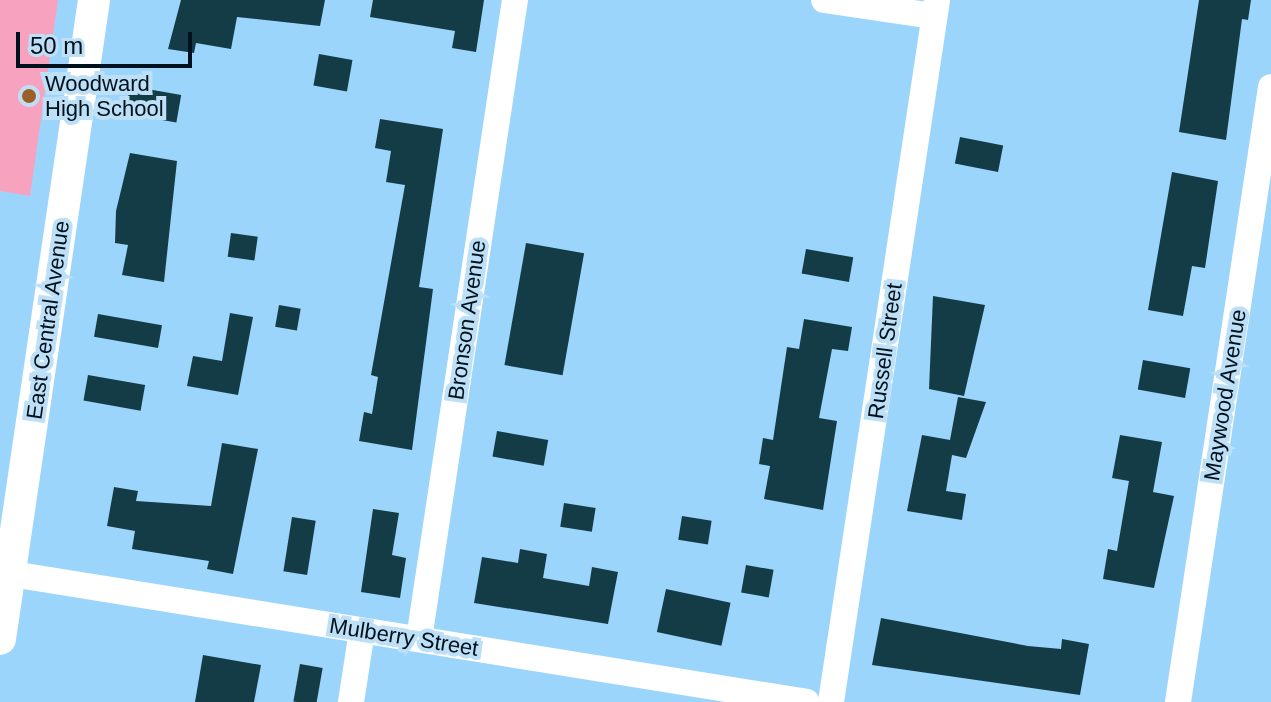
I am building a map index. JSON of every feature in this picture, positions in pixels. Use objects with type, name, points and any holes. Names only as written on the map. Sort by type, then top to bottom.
[{"type":"street","name":"East Central Avenue","points":[[0,639],[5,572],[94,0]]},
{"type":"street","name":"Bronson Avenue","points":[[419,639],[515,0]]},
{"type":"street","points":[[824,0],[935,8]]},
{"type":"street","name":"Russell Street","points":[[831,702],[935,8]]},
{"type":"street","name":"Maywood Avenue","points":[[1178,702],[1271,87]]},
{"type":"street","name":"Mulberry Street","points":[[5,572],[419,639],[706,694],[807,702]]},
{"type":"street","points":[[351,702],[362,631]]},
{"type":"shaded area","name":"Woodward High School","points":[[0,0],[58,0],[30,196],[0,191]]},
{"type":"building","points":[[181,0],[325,0],[320,26],[237,17],[231,49],[196,43],[194,53],[168,49]]},
{"type":"building","points":[[373,0],[484,0],[476,52],[452,48],[455,31],[370,17]]},
{"type":"building","points":[[1199,0],[1251,0],[1248,20],[1242,19],[1226,140],[1179,132]]},
{"type":"building","points":[[319,54],[352,60],[347,91],[313,86]]},
{"type":"building","points":[[130,86],[181,95],[176,123],[125,114]]},
{"type":"building","points":[[380,119],[443,129],[419,287],[433,289],[412,450],[359,441],[364,412],[372,414],[378,377],[371,375],[405,185],[386,182],[391,151],[375,148]]},
{"type":"building","points":[[960,137],[1003,145],[998,172],[955,164]]},
{"type":"building","points":[[130,153],[177,161],[164,282],[122,275],[128,245],[115,243],[116,211]]},
{"type":"building","points":[[1172,172],[1218,181],[1205,268],[1192,266],[1183,316],[1148,310]]},
{"type":"building","points":[[231,233],[258,237],[254,261],[228,257]]},
{"type":"building","points":[[526,243],[584,253],[563,375],[504,365]]},
{"type":"building","points":[[806,249],[853,257],[849,282],[802,274]]},
{"type":"building","points":[[933,296],[985,305],[964,396],[929,389]]},
{"type":"building","points":[[279,305],[301,309],[297,330],[275,327]]},
{"type":"building","points":[[230,313],[253,317],[238,395],[187,386],[193,356],[222,361]]},
{"type":"building","points":[[98,314],[162,325],[158,348],[94,337]]},
{"type":"building","points":[[804,319],[852,327],[848,351],[832,349],[819,418],[837,421],[823,510],[764,499],[770,466],[759,464],[763,438],[773,440],[787,347],[799,349]]},
{"type":"building","points":[[1143,360],[1190,368],[1185,398],[1138,390]]},
{"type":"building","points":[[88,375],[145,385],[141,411],[83,401]]},
{"type":"building","points":[[958,397],[986,402],[966,458],[952,455],[946,491],[966,494],[962,520],[907,511],[922,435],[950,440]]},
{"type":"building","points":[[497,431],[548,440],[544,466],[492,457]]},
{"type":"building","points":[[1120,435],[1162,442],[1153,492],[1174,496],[1154,588],[1103,579],[1108,549],[1117,551],[1129,481],[1112,478]]},
{"type":"building","points":[[222,443],[258,449],[233,574],[207,569],[209,561],[132,549],[135,531],[107,526],[114,487],[138,491],[136,501],[211,506]]},
{"type":"building","points":[[564,503],[596,508],[592,532],[560,527]]},
{"type":"building","points":[[373,509],[399,513],[392,555],[406,558],[400,598],[361,592]]},
{"type":"building","points":[[682,516],[712,521],[708,544],[678,540]]},
{"type":"building","points":[[292,517],[316,521],[307,575],[283,571]]},
{"type":"building","points":[[520,549],[547,554],[543,578],[589,586],[592,567],[618,572],[608,624],[474,603],[482,557],[518,563]]},
{"type":"building","points":[[746,565],[774,570],[769,597],[741,593]]},
{"type":"building","points":[[666,589],[731,603],[721,646],[657,632]]},
{"type":"building","points":[[881,618],[1028,646],[1061,649],[1062,639],[1089,644],[1080,695],[872,665]]},
{"type":"building","points":[[203,655],[261,665],[254,702],[195,702]]},
{"type":"building","points":[[300,664],[323,668],[317,702],[293,701]]},
{"type":"place","name":"Woodward High School","points":[[29,96]]}]
